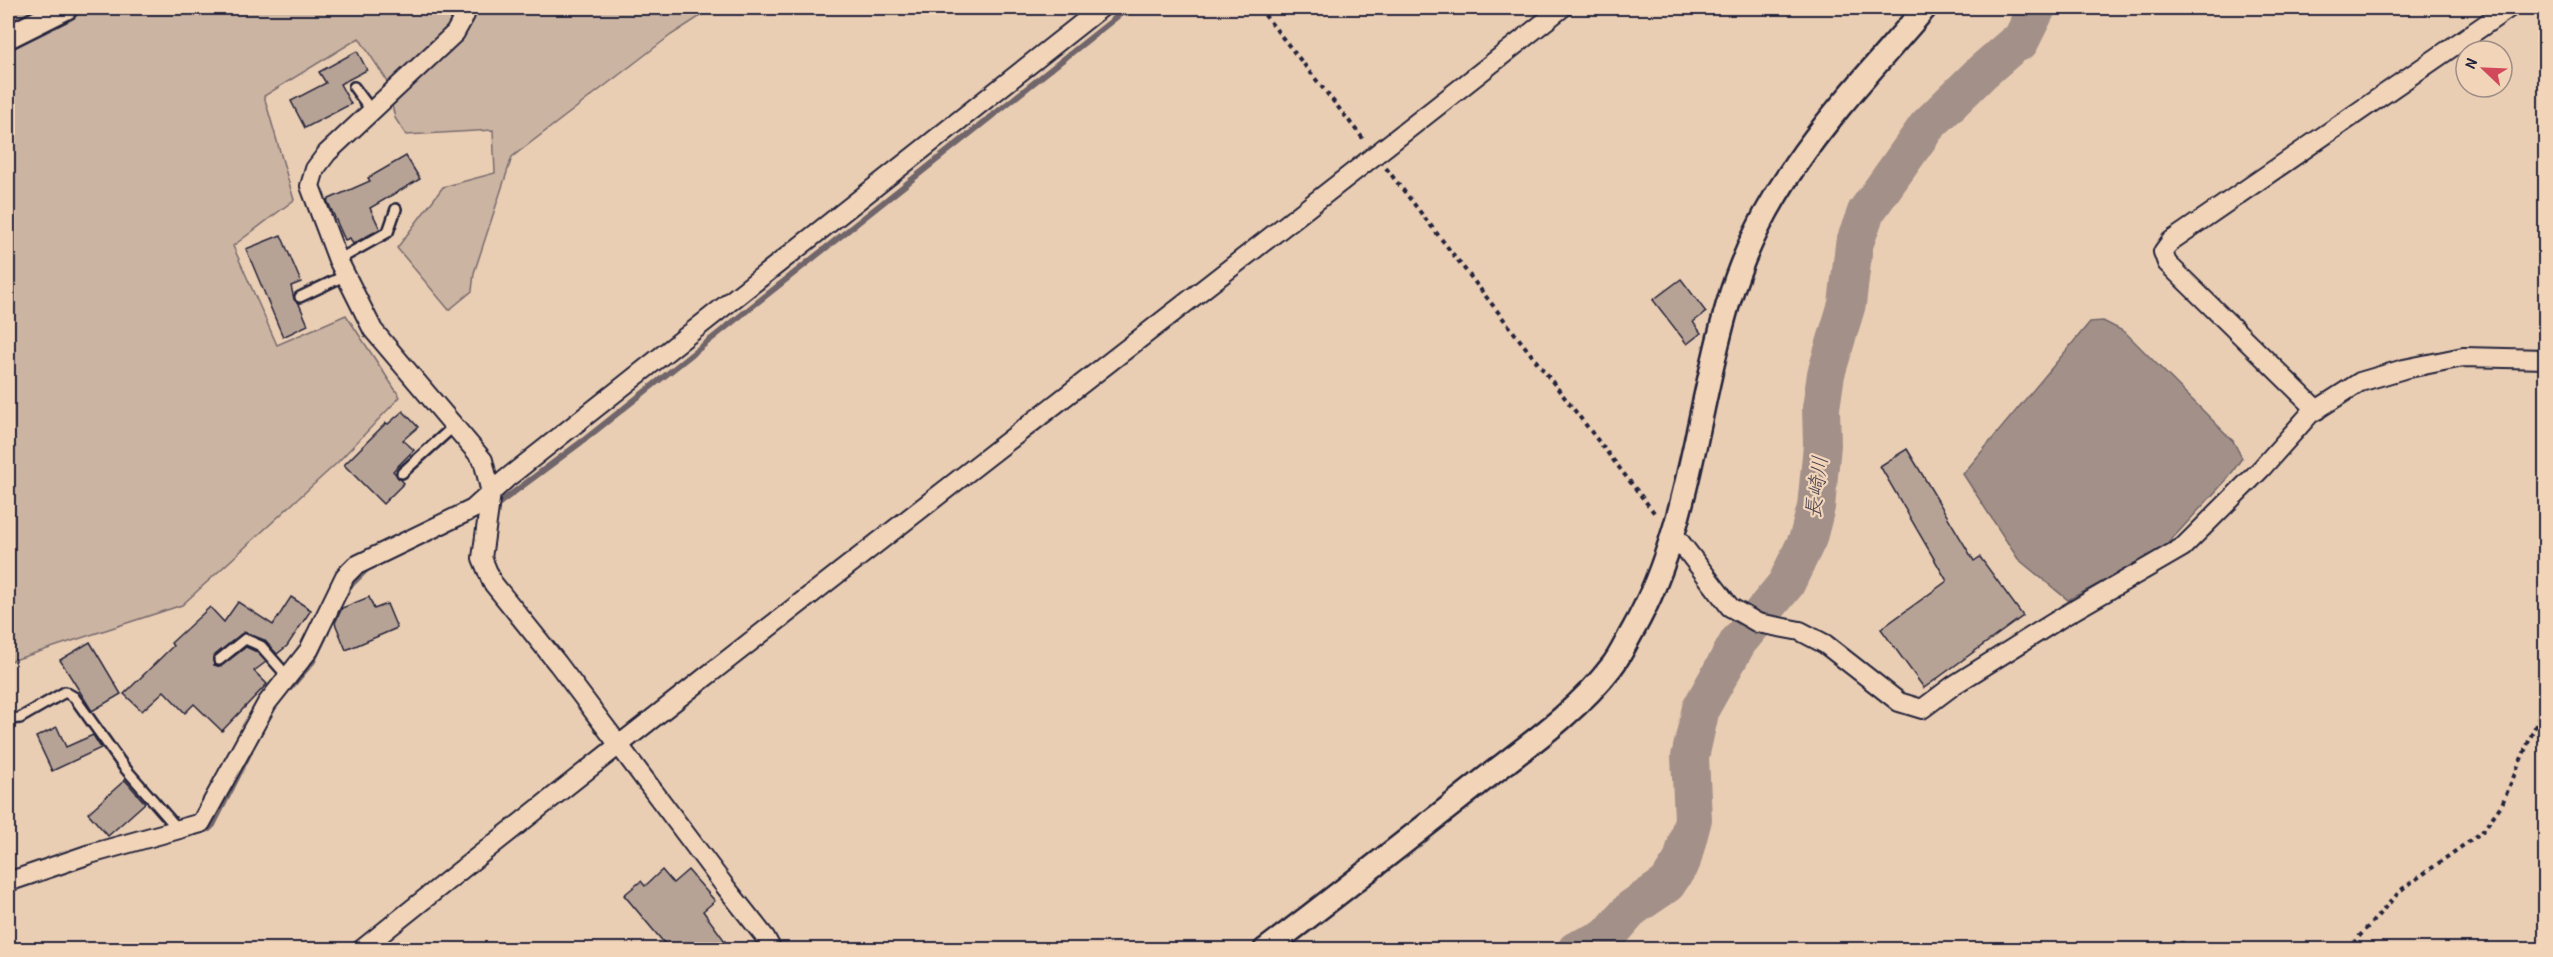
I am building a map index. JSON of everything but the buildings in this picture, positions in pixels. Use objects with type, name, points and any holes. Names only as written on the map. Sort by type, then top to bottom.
[{"type":"street","points":[[8,37],[66,8]]},
{"type":"street","points":[[465,8],[465,15],[455,33],[327,153],[315,169],[310,186],[342,267],[373,330],[483,460],[488,505],[482,558],[492,582],[558,664],[617,745],[765,937],[772,950]]},
{"type":"street","points":[[8,882],[80,857],[201,824],[267,703],[309,650],[345,576],[355,566],[473,509],[488,505],[888,174],[1101,8]]},
{"type":"street","points":[[361,950],[617,745],[1562,8]]},
{"type":"street","points":[[1264,950],[1339,895],[1579,702],[1613,665],[1647,606],[1674,534],[1728,304],[1755,232],[1777,189],[1803,151],[1925,8]]},
{"type":"street","points":[[2317,410],[2167,263],[2163,252],[2171,241],[2509,8]]},
{"type":"street","points":[[1674,534],[1730,607],[1758,623],[1800,631],[1824,644],[1899,702],[1922,709],[1954,685],[2064,616],[2182,547],[2317,410],[2360,382],[2404,369],[2463,357],[2546,359]]},
{"type":"lane","points":[[354,87],[371,110]]},
{"type":"lane","points":[[300,297],[388,232],[396,209]]},
{"type":"lane","points":[[402,473],[454,426]]},
{"type":"lane","points":[[219,660],[245,639],[261,646],[288,677]]},
{"type":"lane","points":[[8,719],[20,718],[65,692],[74,697],[124,767],[178,829]]},
{"type":"path","points":[[1260,8],[1656,515],[1674,534]]},
{"type":"path","points":[[2347,950],[2401,890],[2481,832],[2502,804],[2546,701]]},
{"type":"path","points":[[2154,950],[2165,943],[2182,941],[2204,950]]},
{"type":"shaded area","points":[[8,8],[713,8],[671,35],[512,157],[474,273],[472,291],[449,310],[397,248],[443,187],[495,173],[493,130],[406,135],[395,118],[386,79],[359,38],[264,96],[294,200],[233,246],[277,345],[346,315],[400,397],[337,463],[182,605],[8,662]]},
{"type":"shaded area","points":[[2103,321],[2125,332],[2233,441],[2242,458],[2229,477],[2161,551],[2068,600],[2018,559],[1963,474],[2090,322]]},
{"type":"waterway","points":[[494,507],[584,440],[1128,8]]},
{"type":"waterway","name":"長崎川","points":[[1576,950],[1607,937],[1632,908],[1667,884],[1682,861],[1693,819],[1690,757],[1701,708],[1738,642],[1786,584],[1808,538],[1816,507],[1822,445],[1821,408],[1826,374],[1847,304],[1854,245],[1866,212],[1927,126],[1982,72],[2013,45],[2020,42],[2037,8]]},
{"type":"waterway","points":[[348,588],[366,570]]},
{"type":"waterway","points":[[290,688],[313,661],[327,632]]},
{"type":"waterway","points":[[196,833],[209,829],[213,825],[250,752]]}]
